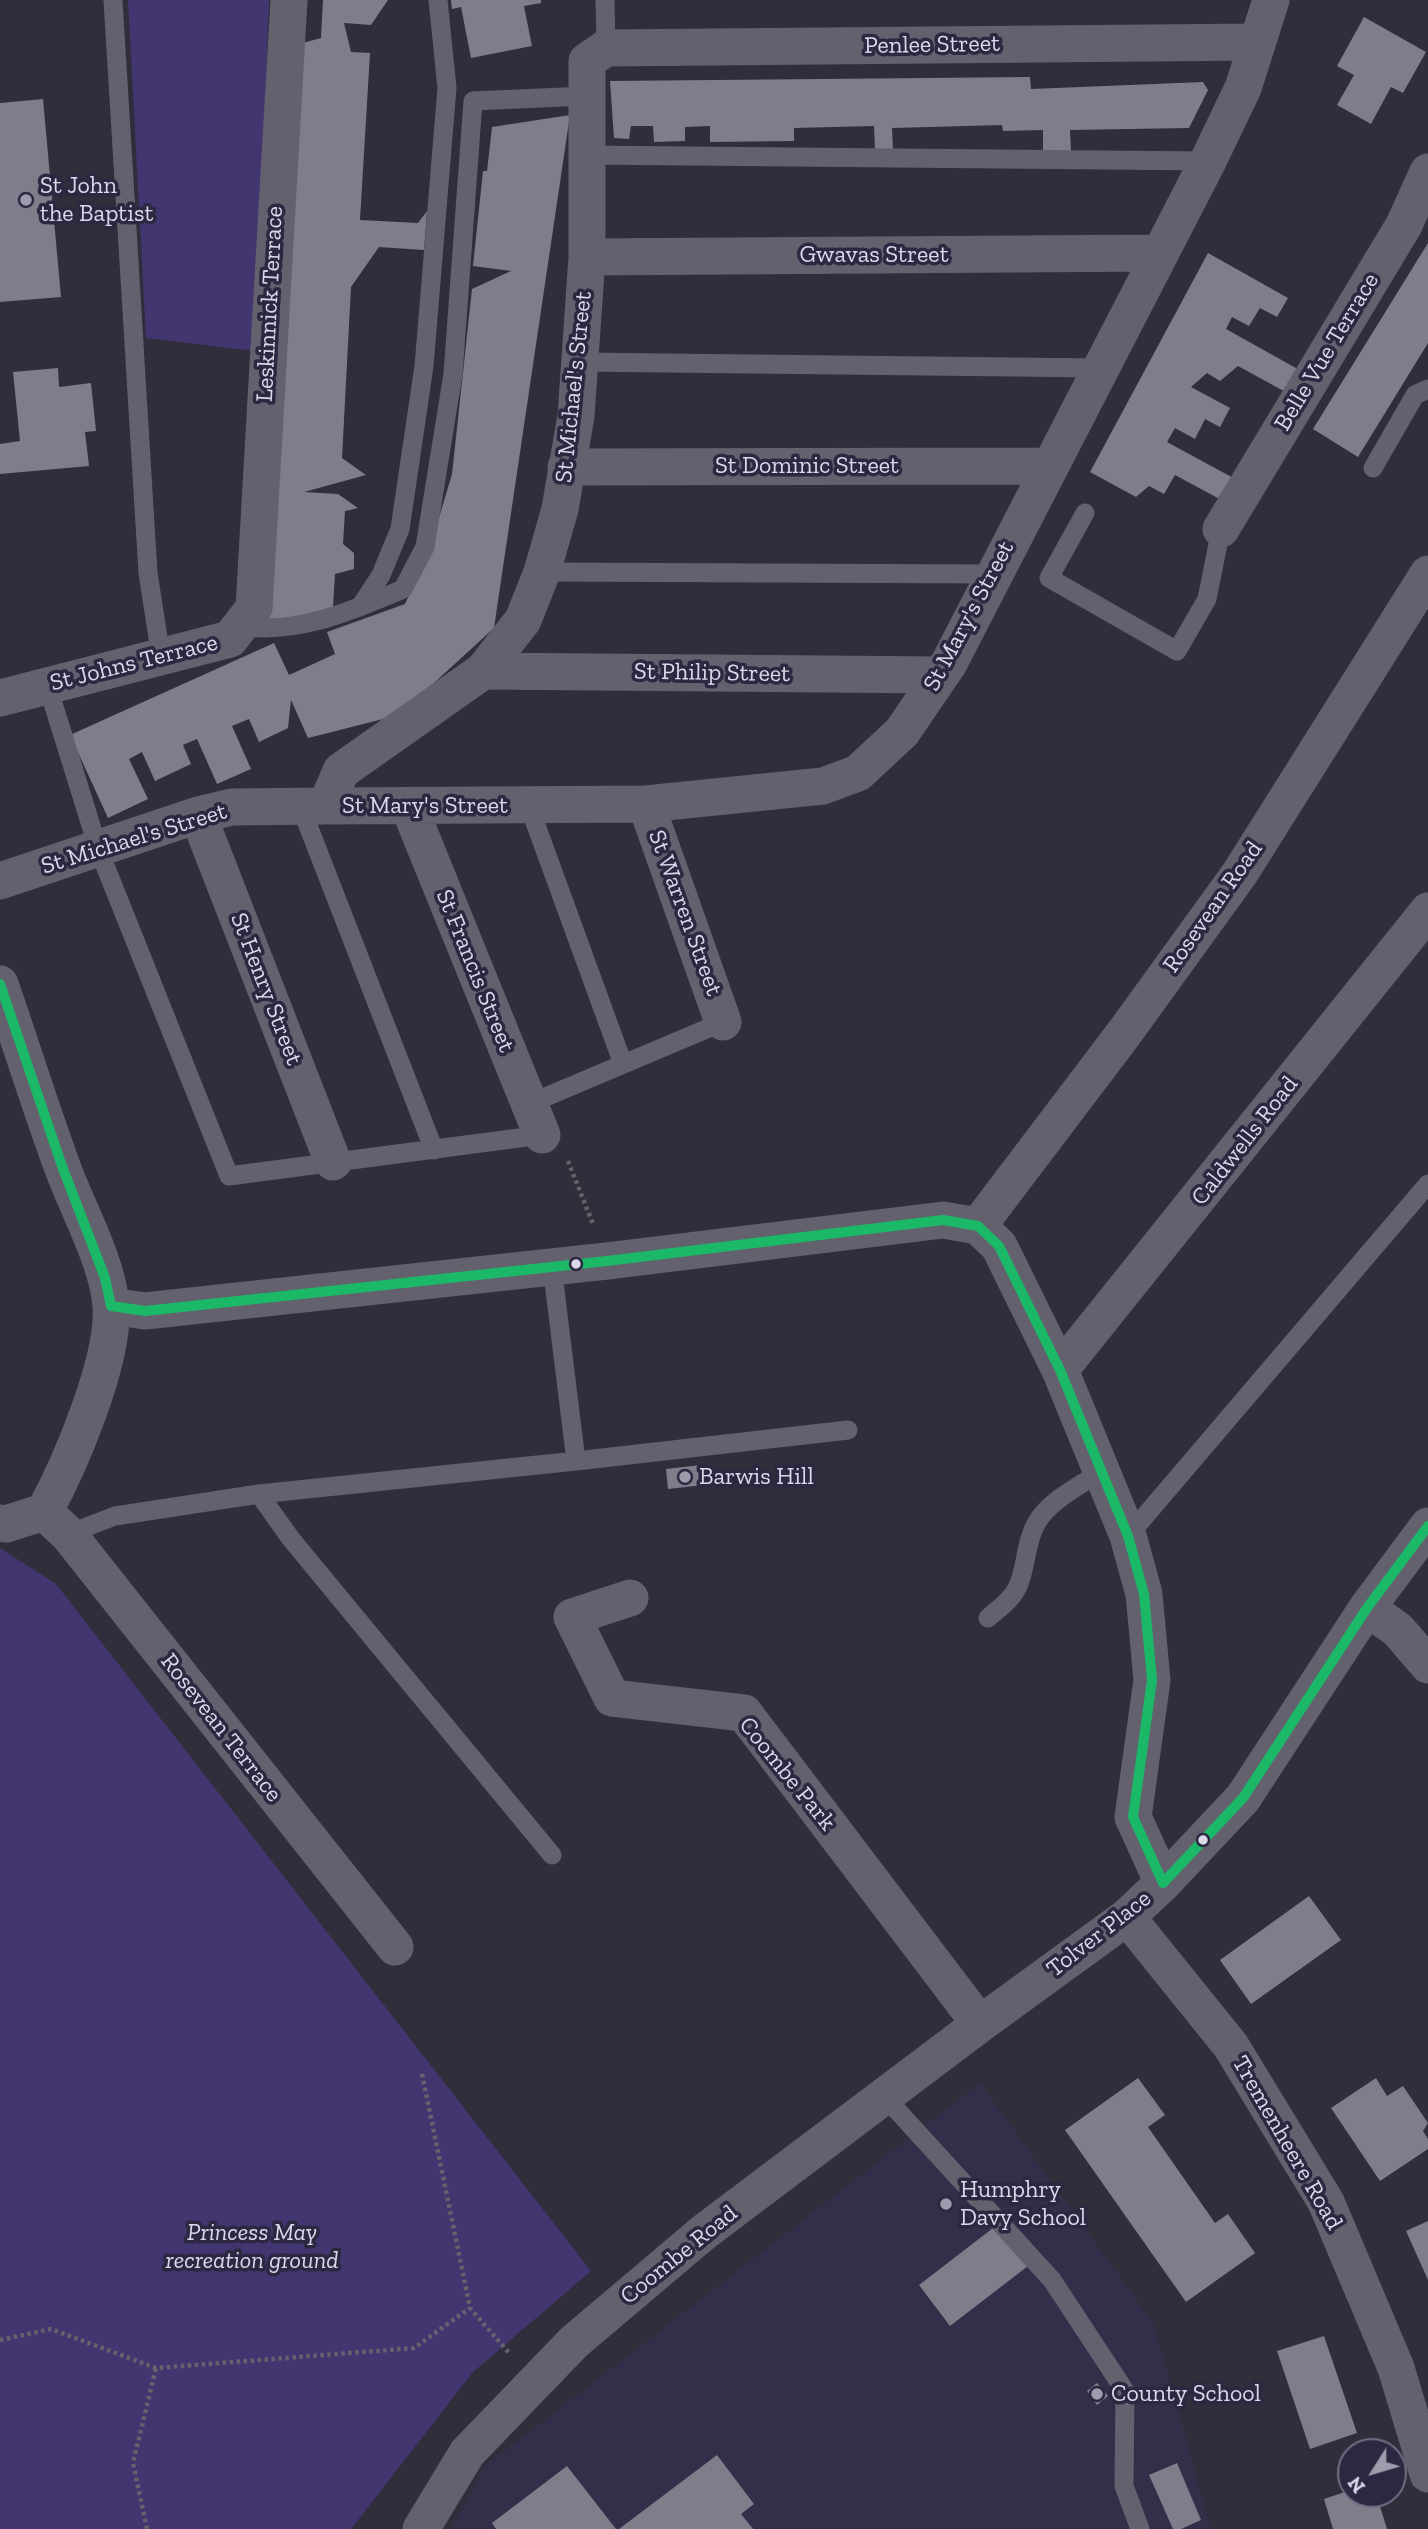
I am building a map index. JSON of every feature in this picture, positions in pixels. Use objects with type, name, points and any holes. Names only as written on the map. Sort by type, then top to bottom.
[{"type":"street","name":"Leskinnick Terrace","points":[[247,617],[289,0]]},
{"type":"street","name":"St Mary's Street","points":[[313,806],[646,804],[823,786],[858,773],[902,732],[940,676],[1208,161],[1242,88],[1271,0]]},
{"type":"street","name":"Penlee Street","points":[[606,48],[1257,42]]},
{"type":"street","name":"St Michael's Street","points":[[0,881],[198,815],[232,807],[313,806],[341,771],[483,671],[523,620],[542,572],[561,509],[576,416],[587,257],[587,61],[606,48]]},
{"type":"street","name":"Belle Vue Terrace","points":[[1221,530],[1404,225],[1428,172]]},
{"type":"street","name":"Gwavas Street","points":[[587,257],[1160,253]]},
{"type":"street","name":"St Dominic Street","points":[[566,467],[1049,466]]},
{"type":"street","name":"Rosevean Road","points":[[978,1226],[1125,1032],[1240,873],[1427,577]]},
{"type":"street","name":"St Johns Terrace","points":[[0,698],[230,639],[247,617]]},
{"type":"street","name":"St Philip Street","points":[[483,671],[940,676]]},
{"type":"street","name":"St Warren Street","points":[[646,804],[723,1021]]},
{"type":"street","name":"St Francis Street","points":[[409,807],[535,1120]]},
{"type":"street","name":"St Henry Street","points":[[198,815],[333,1162]]},
{"type":"street","name":"Caldwells Road","points":[[1060,1370],[1428,911]]},
{"type":"street","points":[[0,984],[62,1166],[105,1278],[111,1306],[109,1349],[62,1480],[56,1523],[0,1523]]},
{"type":"street","points":[[111,1306],[145,1311],[607,1261],[943,1220],[978,1226],[999,1246],[1060,1370],[1128,1536],[1144,1594],[1152,1680],[1133,1817],[1163,1883]]},
{"type":"street","name":"Rosevean Terrace","points":[[56,1523],[395,1947]]},
{"type":"street","name":"Tolver Place","points":[[980,2024],[1127,1917],[1243,1798],[1367,1608],[1428,1526]]},
{"type":"street","name":"Coombe Park","points":[[630,1598],[572,1617],[612,1698],[744,1713],[980,2024]]},
{"type":"street","points":[[1367,1608],[1398,1630],[1428,1665]]},
{"type":"street","name":"Tremenheere Road","points":[[1127,1917],[1231,2046],[1326,2202],[1396,2368],[1428,2474]]},
{"type":"street","name":"Coombe Road","points":[[421,2529],[467,2453],[574,2342],[704,2232],[980,2024]]},
{"type":"lane","points":[[113,0],[148,573],[161,657]]},
{"type":"lane","points":[[360,607],[381,575],[400,529],[419,407],[435,255],[447,88],[438,0]]},
{"type":"lane","points":[[605,0],[606,48]]},
{"type":"lane","points":[[247,617],[266,630],[327,619],[402,589],[425,547],[453,374],[473,101],[586,96]]},
{"type":"lane","points":[[585,155],[1208,161]]},
{"type":"lane","points":[[579,362],[1100,368]]},
{"type":"lane","points":[[1373,468],[1415,395],[1428,389]]},
{"type":"lane","points":[[1085,513],[1049,578],[1177,651],[1207,599],[1221,530]]},
{"type":"lane","points":[[542,572],[994,574]]},
{"type":"lane","points":[[47,684],[98,848],[229,1175],[434,1150],[535,1120],[624,1064],[723,1021]]},
{"type":"lane","points":[[313,806],[434,1150]]},
{"type":"lane","points":[[529,806],[624,1064]]},
{"type":"lane","points":[[1128,1536],[1428,1184]]},
{"type":"lane","points":[[552,1266],[576,1461]]},
{"type":"lane","points":[[56,1523],[259,1494],[848,1430]]},
{"type":"lane","points":[[988,1618],[1010,1598],[1019,1584],[1026,1547],[1037,1520],[1060,1499],[1102,1471]]},
{"type":"lane","points":[[259,1494],[291,1539],[552,1854]]},
{"type":"lane","points":[[884,2096],[1052,2280],[1125,2391],[1124,2486],[1140,2529]]},
{"type":"path","points":[[535,1120],[562,1147],[607,1261]]},
{"type":"path","points":[[422,2074],[470,2308],[535,2382]]},
{"type":"path","points":[[0,2340],[51,2329],[156,2368],[414,2348],[470,2308]]},
{"type":"path","points":[[147,2529],[132,2463],[156,2368]]},
{"type":"shaded area","name":"Humphry Davy School","points":[[980,2083],[1154,2324],[1211,2529],[451,2529],[487,2465]]},
{"type":"green space","points":[[128,0],[269,0],[255,351],[146,338]]},
{"type":"green space","name":"Princess May recreation ground","points":[[0,1548],[56,1584],[591,2271],[473,2372],[351,2529],[0,2529]]},
{"type":"building","points":[[323,0],[388,0],[371,25],[344,23],[351,52],[370,53],[360,220],[418,223],[427,211],[424,250],[379,247],[351,287],[342,458],[366,475],[304,492],[338,494],[358,508],[345,511],[343,544],[354,553],[354,569],[335,574],[333,607],[267,625],[299,44],[321,38]]},
{"type":"building","points":[[451,0],[541,0],[541,3],[524,6],[532,46],[471,58],[461,7],[452,9]]},
{"type":"building","points":[[1364,17],[1426,52],[1403,93],[1391,87],[1371,124],[1337,105],[1354,75],[1337,66]]},
{"type":"building","points":[[1030,77],[1031,89],[1203,82],[1208,90],[1189,128],[1070,130],[1071,152],[1043,153],[1043,130],[1003,131],[1002,125],[892,128],[893,151],[875,151],[874,126],[794,128],[794,141],[710,142],[710,126],[685,127],[685,141],[654,142],[653,126],[631,126],[629,139],[614,138],[610,81]]},
{"type":"building","name":"St John the Baptist","points":[[43,99],[61,297],[0,302],[0,103]]},
{"type":"building","points":[[570,115],[494,628],[399,715],[308,738],[291,700],[288,728],[259,742],[249,719],[232,726],[251,769],[217,784],[197,739],[183,745],[191,764],[155,781],[142,752],[129,759],[148,799],[108,818],[70,735],[274,643],[289,675],[335,654],[327,632],[405,604],[429,551],[452,474],[472,289],[511,271],[473,266],[483,171],[487,171],[492,127]]},
{"type":"building","points":[[1428,243],[1428,343],[1358,457],[1313,429]]},
{"type":"building","points":[[1208,253],[1288,298],[1277,317],[1260,308],[1249,326],[1232,317],[1226,329],[1303,372],[1291,395],[1238,366],[1220,381],[1207,373],[1191,387],[1230,408],[1220,427],[1205,419],[1195,439],[1175,428],[1167,442],[1237,480],[1225,502],[1175,475],[1164,494],[1149,486],[1136,497],[1090,472]]},
{"type":"building","points":[[58,368],[59,387],[91,383],[96,431],[85,432],[89,466],[0,474],[0,444],[20,441],[13,372]]},
{"type":"building","name":"Barwis Hill","points":[[701,1465],[703,1485],[668,1489],[666,1469]]},
{"type":"building","points":[[1309,1896],[1341,1940],[1251,2004],[1220,1960]]},
{"type":"building","points":[[1138,2078],[1165,2115],[1148,2127],[1215,2223],[1228,2214],[1255,2253],[1186,2302],[1065,2130]]},
{"type":"building","points":[[1376,2078],[1387,2096],[1403,2086],[1428,2123],[1423,2131],[1428,2139],[1428,2149],[1380,2181],[1331,2108]]},
{"type":"building","points":[[1428,2221],[1428,2280],[1406,2231]]},
{"type":"building","points":[[997,2225],[1028,2266],[950,2326],[919,2285]]},
{"type":"building","points":[[1324,2336],[1357,2433],[1310,2449],[1277,2351]]},
{"type":"building","name":"County School","points":[[1097,2383],[1108,2396],[1097,2405],[1087,2391]]},
{"type":"building","points":[[717,2455],[754,2504],[741,2514],[753,2529],[619,2529]]},
{"type":"building","points":[[1177,2463],[1201,2520],[1181,2529],[1173,2529],[1149,2475]]},
{"type":"building","points":[[567,2466],[616,2529],[496,2529],[492,2523]]},
{"type":"building","points":[[1337,2495],[1337,2508],[1380,2508],[1387,2529],[1333,2529],[1324,2499]]},
{"type":"transit line","points":[[0,984],[62,1166],[105,1278],[111,1306]]},
{"type":"transit line","points":[[111,1306],[145,1311],[607,1261],[943,1220],[978,1226]]},
{"type":"transit line","points":[[978,1226],[999,1246],[1060,1370],[1128,1536],[1144,1594],[1152,1680],[1133,1817],[1163,1883]]},
{"type":"transit line","points":[[1163,1883],[1243,1798],[1367,1608],[1428,1526]]},
{"type":"place","name":"St John the Baptist","points":[[26,200]]},
{"type":"place","name":"Barwis Hill","points":[[685,1477]]},
{"type":"place","name":"Humphry Davy School","points":[[946,2204]]},
{"type":"place","name":"County School","points":[[1097,2394]]}]
